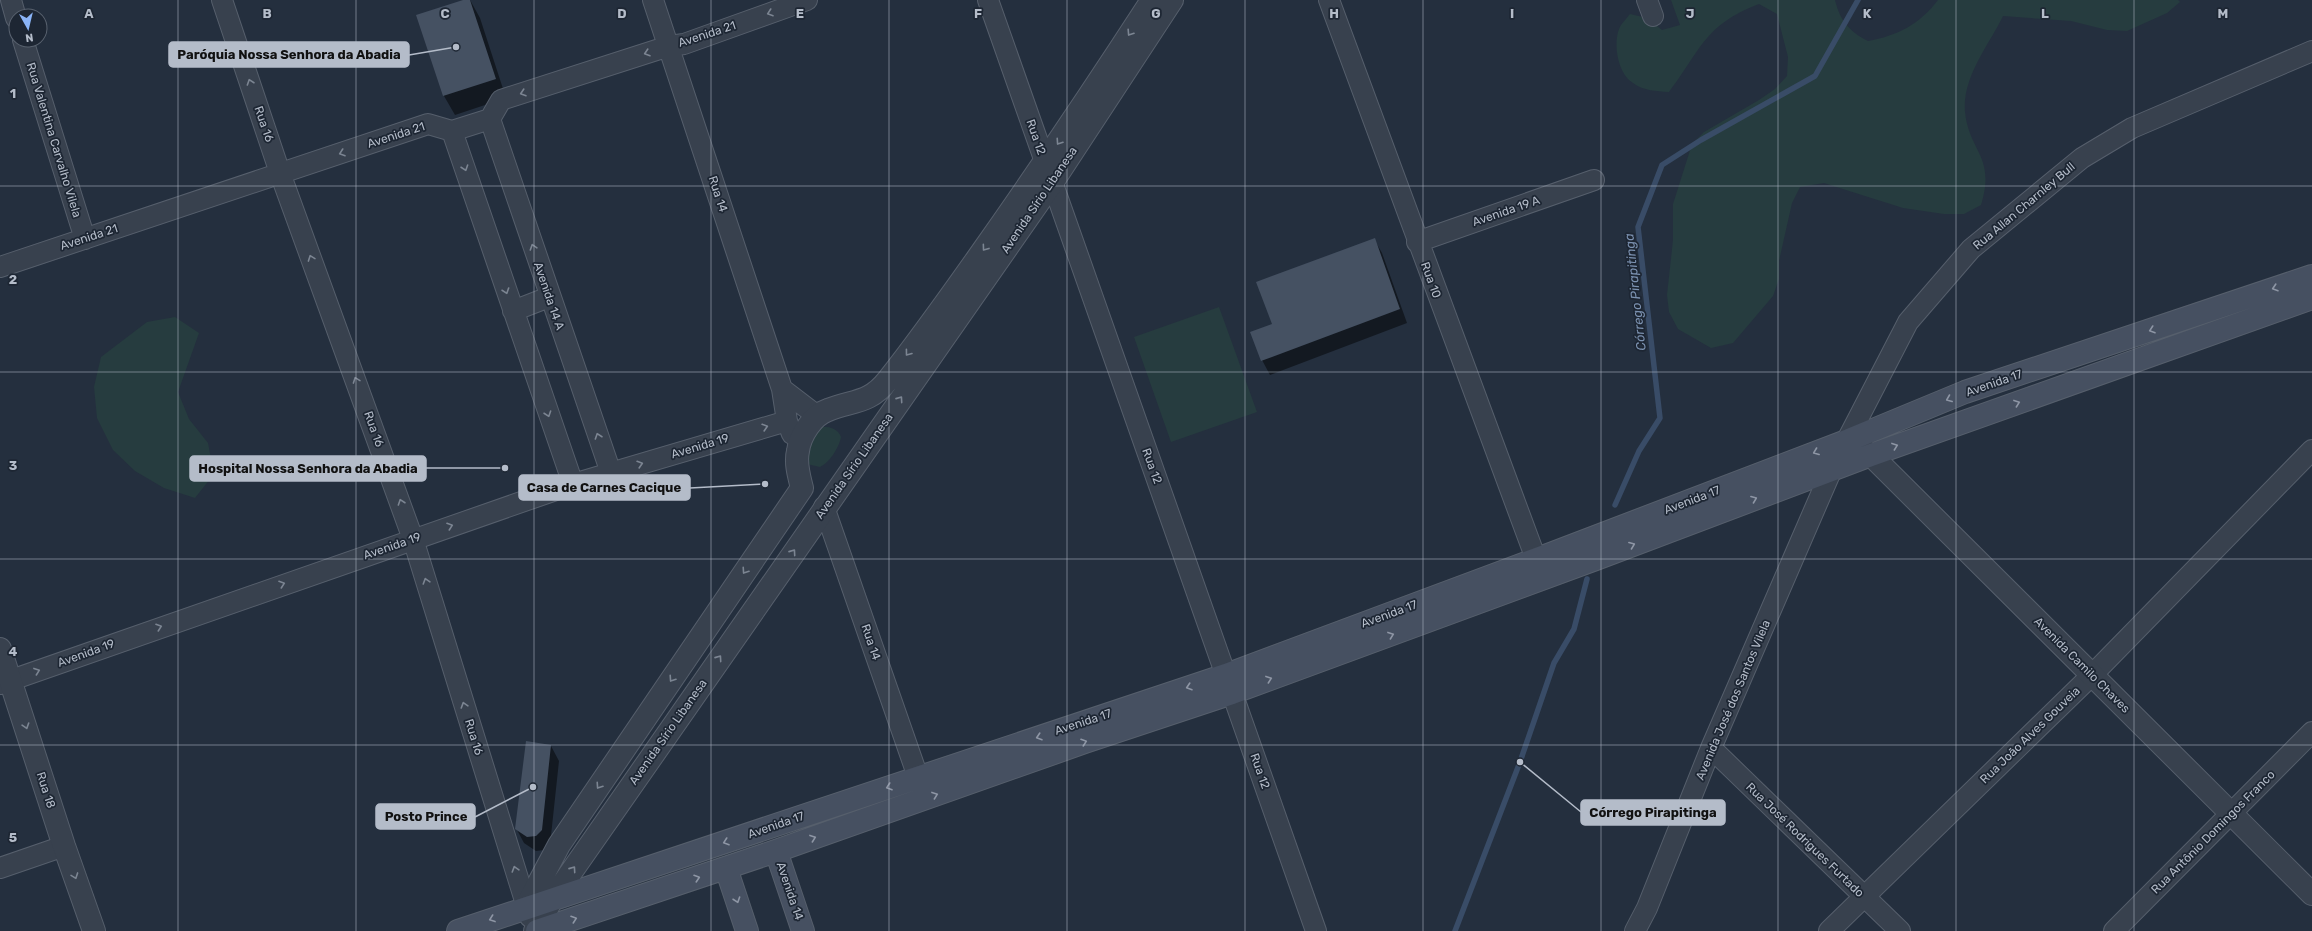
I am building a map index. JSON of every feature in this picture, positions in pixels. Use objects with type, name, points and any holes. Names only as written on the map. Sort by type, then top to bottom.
[{"type":"main road","name":"Avenida 17","points":[[1540,567],[1832,469],[2225,329],[2311,284]]},
{"type":"main road","name":"Avenida 17","points":[[535,931],[776,851],[1085,742],[1229,684],[1540,567],[1965,392],[2218,307],[2311,284]]},
{"type":"main road","points":[[2218,307],[2225,329]]},
{"type":"main road","name":"Avenida 17","points":[[458,931],[918,777],[1229,684]]},
{"type":"main road","name":"Avenida 14","points":[[776,851],[803,931]]},
{"type":"main road","points":[[726,868],[747,931]]},
{"type":"street","name":"Rua 16","points":[[222,0],[280,174],[414,539],[526,907],[535,931]]},
{"type":"street","name":"Rua 14","points":[[653,0],[782,389],[787,421],[798,451]]},
{"type":"street","name":"Avenida 21","points":[[490,119],[501,100],[669,46],[684,44],[807,0]]},
{"type":"street","name":"Rua 12","points":[[988,0],[1316,931]]},
{"type":"street","name":"Avenida Sírio Libanesa","points":[[535,931],[551,901],[874,437],[1048,173],[1152,0]]},
{"type":"street","name":"Avenida Sírio Libanesa","points":[[816,415],[828,409],[850,405],[869,398],[886,382],[1048,173],[1172,0]]},
{"type":"street","name":"Rua 10","points":[[1329,0],[1417,242],[1540,567]]},
{"type":"street","name":"Rua Valentina Carvalho Vilela","points":[[25,48],[85,239]]},
{"type":"street","name":"Rua Allan Charnley Bull","points":[[1832,469],[1849,440],[1908,322],[1971,249],[2082,158],[2132,128],[2312,51]]},
{"type":"street","points":[[490,119],[452,131],[573,484]]},
{"type":"street","name":"Avenida 14 A","points":[[490,119],[549,297],[611,473]]},
{"type":"street","name":"Avenida 21","points":[[0,267],[428,124],[452,131]]},
{"type":"street","name":"Avenida 19 A","points":[[1417,242],[1594,180]]},
{"type":"street","points":[[513,311],[549,297]]},
{"type":"street","points":[[782,389],[816,415],[806,431],[798,451],[798,472],[804,498],[812,504],[824,507]]},
{"type":"street","points":[[850,405],[863,407],[874,418],[874,437]]},
{"type":"street","name":"Avenida 19","points":[[6,682],[573,484],[787,421]]},
{"type":"street","name":"Avenida Camilo Chaves","points":[[1849,440],[1871,455],[2312,894]]},
{"type":"street","name":"Rua João Alves Gouveia","points":[[1829,931],[1862,896],[2092,675],[2312,450]]},
{"type":"street","name":"Avenida José dos Santos Vilela","points":[[1635,931],[1647,908],[1711,748],[1832,469]]},
{"type":"street","points":[[526,907],[558,845],[802,488]]},
{"type":"street","name":"Rua 14","points":[[824,507],[918,777]]},
{"type":"street","name":"Rua 18","points":[[0,649],[6,682],[94,931]]},
{"type":"street","name":"Rua Antônio Domingos Franco","points":[[2114,931],[2312,732]]},
{"type":"street","name":"Rua José Rodrigues Furtado","points":[[1711,748],[1862,896],[1900,931]]},
{"type":"street","points":[[0,868],[64,846]]},
{"type":"green space","points":[[1671,0],[1835,0],[1843,20],[1851,30],[1868,41],[1889,36],[1907,28],[1924,16],[1938,0],[2178,0],[2180,2],[2167,13],[2127,31],[2107,30],[2071,21],[2003,16],[1972,74],[1965,99],[1967,125],[1984,165],[1985,189],[1981,205],[1964,214],[1944,214],[1903,208],[1824,183],[1800,187],[1792,203],[1779,261],[1779,279],[1773,296],[1733,343],[1711,348],[1678,329],[1669,312],[1667,295],[1673,240],[1673,204],[1692,144],[1704,132],[1775,89],[1787,76],[1788,57],[1777,14],[1759,4],[1741,12],[1715,30],[1705,40],[1669,92],[1641,88],[1628,79],[1620,66],[1617,51],[1617,36],[1619,29],[1630,14],[1647,18],[1662,30],[1680,25]]},
{"type":"green space","points":[[1219,307],[1257,412],[1171,442],[1134,337]]},
{"type":"green space","points":[[175,317],[199,333],[178,392],[189,419],[208,443],[214,474],[195,498],[164,488],[135,471],[113,450],[97,418],[94,387],[101,357],[147,322]]},
{"type":"green space","points":[[819,427],[832,428],[840,434],[841,437],[833,455],[820,467],[807,464],[803,454]]},
{"type":"building","points":[[463,0],[470,0],[496,79],[443,96],[416,15]]},
{"type":"building","points":[[1375,238],[1400,309],[1261,361],[1250,332],[1272,324],[1256,282]]},
{"type":"building","points":[[526,741],[551,745],[542,830],[536,836],[527,837],[515,829]]},
{"type":"waterway","name":"Córrego Pirapitinga","points":[[1615,505],[1639,451],[1660,418],[1638,227],[1662,165],[1701,140],[1815,76],[1858,0]]},
{"type":"waterway","name":"Córrego Pirapitinga","points":[[1455,931],[1520,762],[1554,663],[1574,629],[1587,579]]},
{"type":"place","name":"Paróquia Nossa Senhora da Abadia","points":[[456,47]]},
{"type":"place","name":"Hospital Nossa Senhora da Abadia","points":[[505,468]]},
{"type":"place","name":"Casa de Carnes Cacique","points":[[765,484]]},
{"type":"place","name":"Córrego Pirapitinga","points":[[1520,762]]},
{"type":"place","name":"Posto Prince","points":[[533,787]]}]
